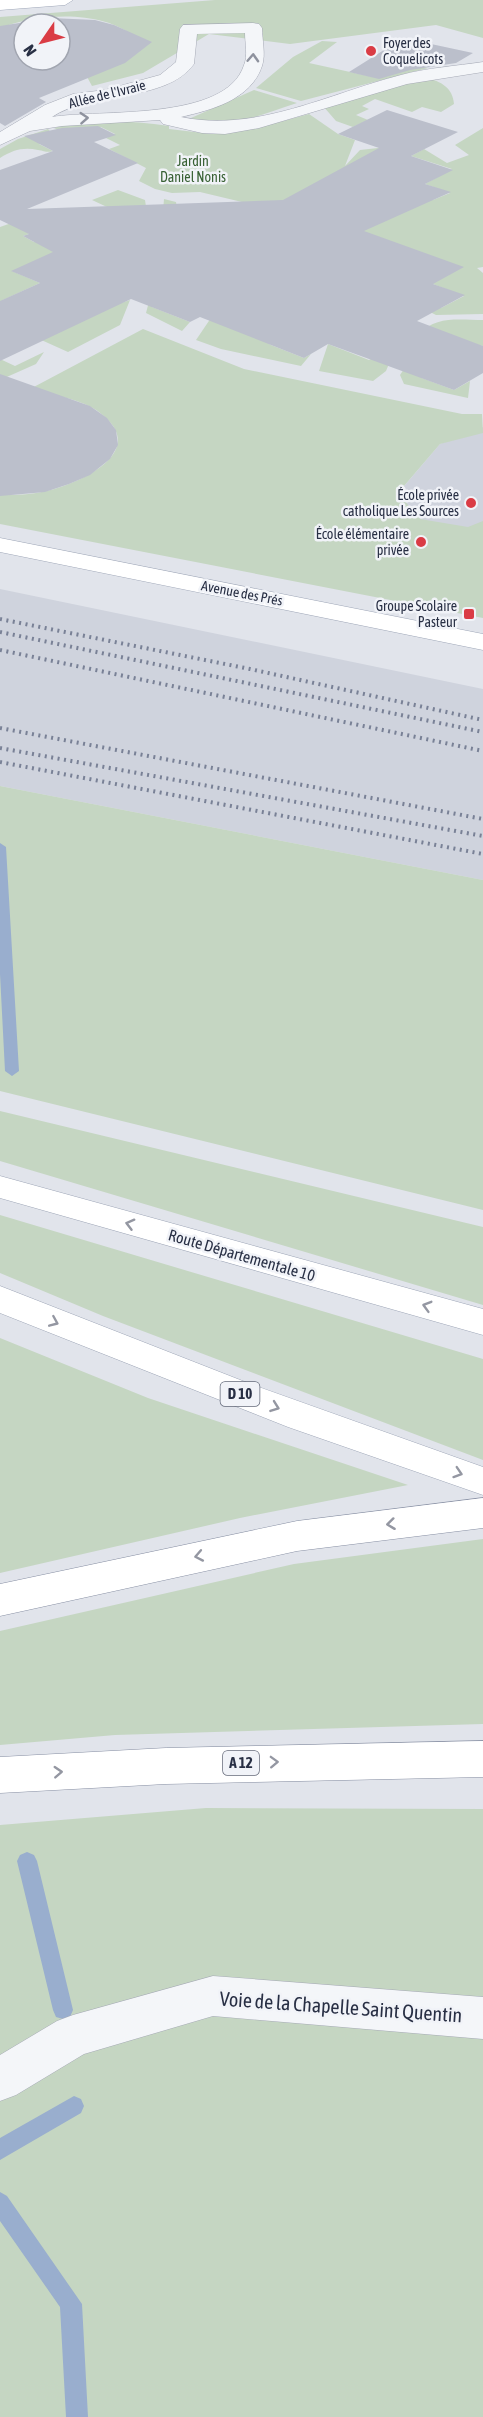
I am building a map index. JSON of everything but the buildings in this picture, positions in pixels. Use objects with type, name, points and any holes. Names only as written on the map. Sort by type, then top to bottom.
[{"type":"main road","points":[[0,5],[64,0]]},
{"type":"main road","name":"Avenue des Prés","points":[[0,545],[483,642]]},
{"type":"main road","name":"Route Départementale 10","points":[[0,1187],[483,1322]]},
{"type":"main road","name":"D 10","points":[[0,1299],[89,1336],[417,1460],[479,1503]]},
{"type":"main road","points":[[0,1600],[297,1536],[479,1503]]},
{"type":"main road","name":"A 12","points":[[0,1775],[178,1765],[483,1759]]},
{"type":"street","name":"Allée de l'Ivraie","points":[[0,139],[26,126],[51,109],[79,98],[106,95],[166,79],[185,64],[189,29],[253,28],[253,67],[236,90],[200,108],[152,116],[81,118],[26,126]]},
{"type":"street","name":"Allée de l'Ivraie","points":[[152,116],[202,127],[233,127],[259,123],[405,79],[483,67]]},
{"type":"street","name":"Voie de la Chapelle Saint Quentin","points":[[0,2080],[73,2036],[213,1996],[483,2018]]},
{"type":"shaded area","name":"École élémentaire privée","points":[[483,427],[483,602],[382,512],[440,444]]},
{"type":"shaded area","points":[[0,589],[483,689],[483,880],[0,786]]},
{"type":"green space","points":[[215,0],[483,0],[483,38],[436,25],[290,44],[209,34],[143,73],[92,86],[86,75],[136,38],[106,22],[72,16],[72,12],[63,12]]},
{"type":"green space","points":[[12,16],[12,24],[0,28],[0,17]]},
{"type":"green space","points":[[322,41],[337,42],[309,63],[373,77],[404,63],[428,68],[301,101],[256,88],[293,57]]},
{"type":"green space","points":[[426,78],[445,86],[454,104],[441,112],[422,107],[412,112],[375,99],[362,106],[369,109],[356,115],[368,120],[353,127],[336,121],[323,106]]},
{"type":"green space","points":[[254,90],[297,103],[232,122],[191,118]]},
{"type":"green space","name":"Jardin Daniel Nonis","points":[[309,114],[338,134],[355,140],[345,166],[360,150],[378,148],[389,150],[420,196],[433,200],[450,193],[425,184],[452,169],[411,156],[424,149],[447,163],[469,155],[455,145],[483,128],[483,267],[477,268],[483,273],[483,314],[436,315],[428,311],[416,298],[441,308],[464,296],[433,284],[169,298],[152,307],[190,322],[182,331],[146,313],[152,290],[12,271],[40,283],[3,300],[0,320],[0,227],[20,220],[29,234],[23,236],[34,242],[107,207],[92,200],[118,190],[145,200],[148,220],[162,224],[164,199],[176,202],[177,209],[242,202],[200,192],[172,193],[155,189],[139,181],[146,168],[109,149],[120,145],[106,138],[115,134],[101,127],[75,137],[54,128],[82,122],[126,122],[169,126],[169,129],[212,134]]},
{"type":"green space","points":[[48,129],[58,140],[39,144],[53,151],[23,149],[0,158],[0,149],[18,139]]},
{"type":"green space","points":[[130,300],[120,325],[68,352],[28,334]]},
{"type":"green space","points":[[217,309],[271,345],[304,358],[311,354],[301,366],[221,349],[196,340]]},
{"type":"green space","points":[[483,320],[483,346],[420,334],[426,328],[441,321]]},
{"type":"green space","points":[[143,329],[244,369],[462,414],[482,414],[483,433],[440,444],[398,493],[420,519],[468,527],[483,521],[483,618],[0,524],[0,495],[40,492],[73,482],[101,466],[112,456],[117,444],[116,432],[98,411],[80,402],[30,389]]},
{"type":"green space","points":[[328,344],[369,360],[397,344],[386,371],[373,381],[319,371]]},
{"type":"green space","points":[[416,351],[422,378],[454,390],[470,381],[468,398],[404,384],[400,375]]},
{"type":"green space","points":[[44,352],[36,364],[0,380],[0,359],[15,366]]},
{"type":"green space","points":[[0,786],[483,880],[483,1210],[0,1091]]},
{"type":"green space","points":[[0,1111],[483,1227],[483,1305],[0,1161]]},
{"type":"green space","points":[[0,1215],[483,1359],[483,1460],[103,1316],[0,1273]]},
{"type":"green space","points":[[0,1338],[148,1398],[408,1485],[240,1518],[0,1573]]},
{"type":"green space","points":[[483,1539],[483,1724],[115,1735],[0,1745],[0,1631],[294,1564]]},
{"type":"green space","points":[[206,1808],[483,1809],[483,2417],[0,2417],[0,1825]]},
{"type":"waterway","points":[[0,847],[12,1071]]},
{"type":"waterway","points":[[27,1861],[63,2010]]},
{"type":"waterway","points":[[0,2150],[74,2106]]},
{"type":"waterway","points":[[0,2203],[71,2304],[77,2417]]},
{"type":"railway","points":[[0,619],[250,669],[483,720]]},
{"type":"railway","points":[[0,632],[483,732]]},
{"type":"railway","points":[[0,650],[483,751]]},
{"type":"railway","points":[[0,728],[483,819]]},
{"type":"railway","points":[[0,748],[483,836]]},
{"type":"railway","points":[[0,762],[483,854]]},
{"type":"place","name":"Foyer des Coquelicots","points":[[371,51]]},
{"type":"place","name":"École privée catholique Les Sources","points":[[471,503]]},
{"type":"place","name":"École élémentaire privée","points":[[421,542]]},
{"type":"place","name":"Groupe Scolaire Pasteur","points":[[469,614]]}]
